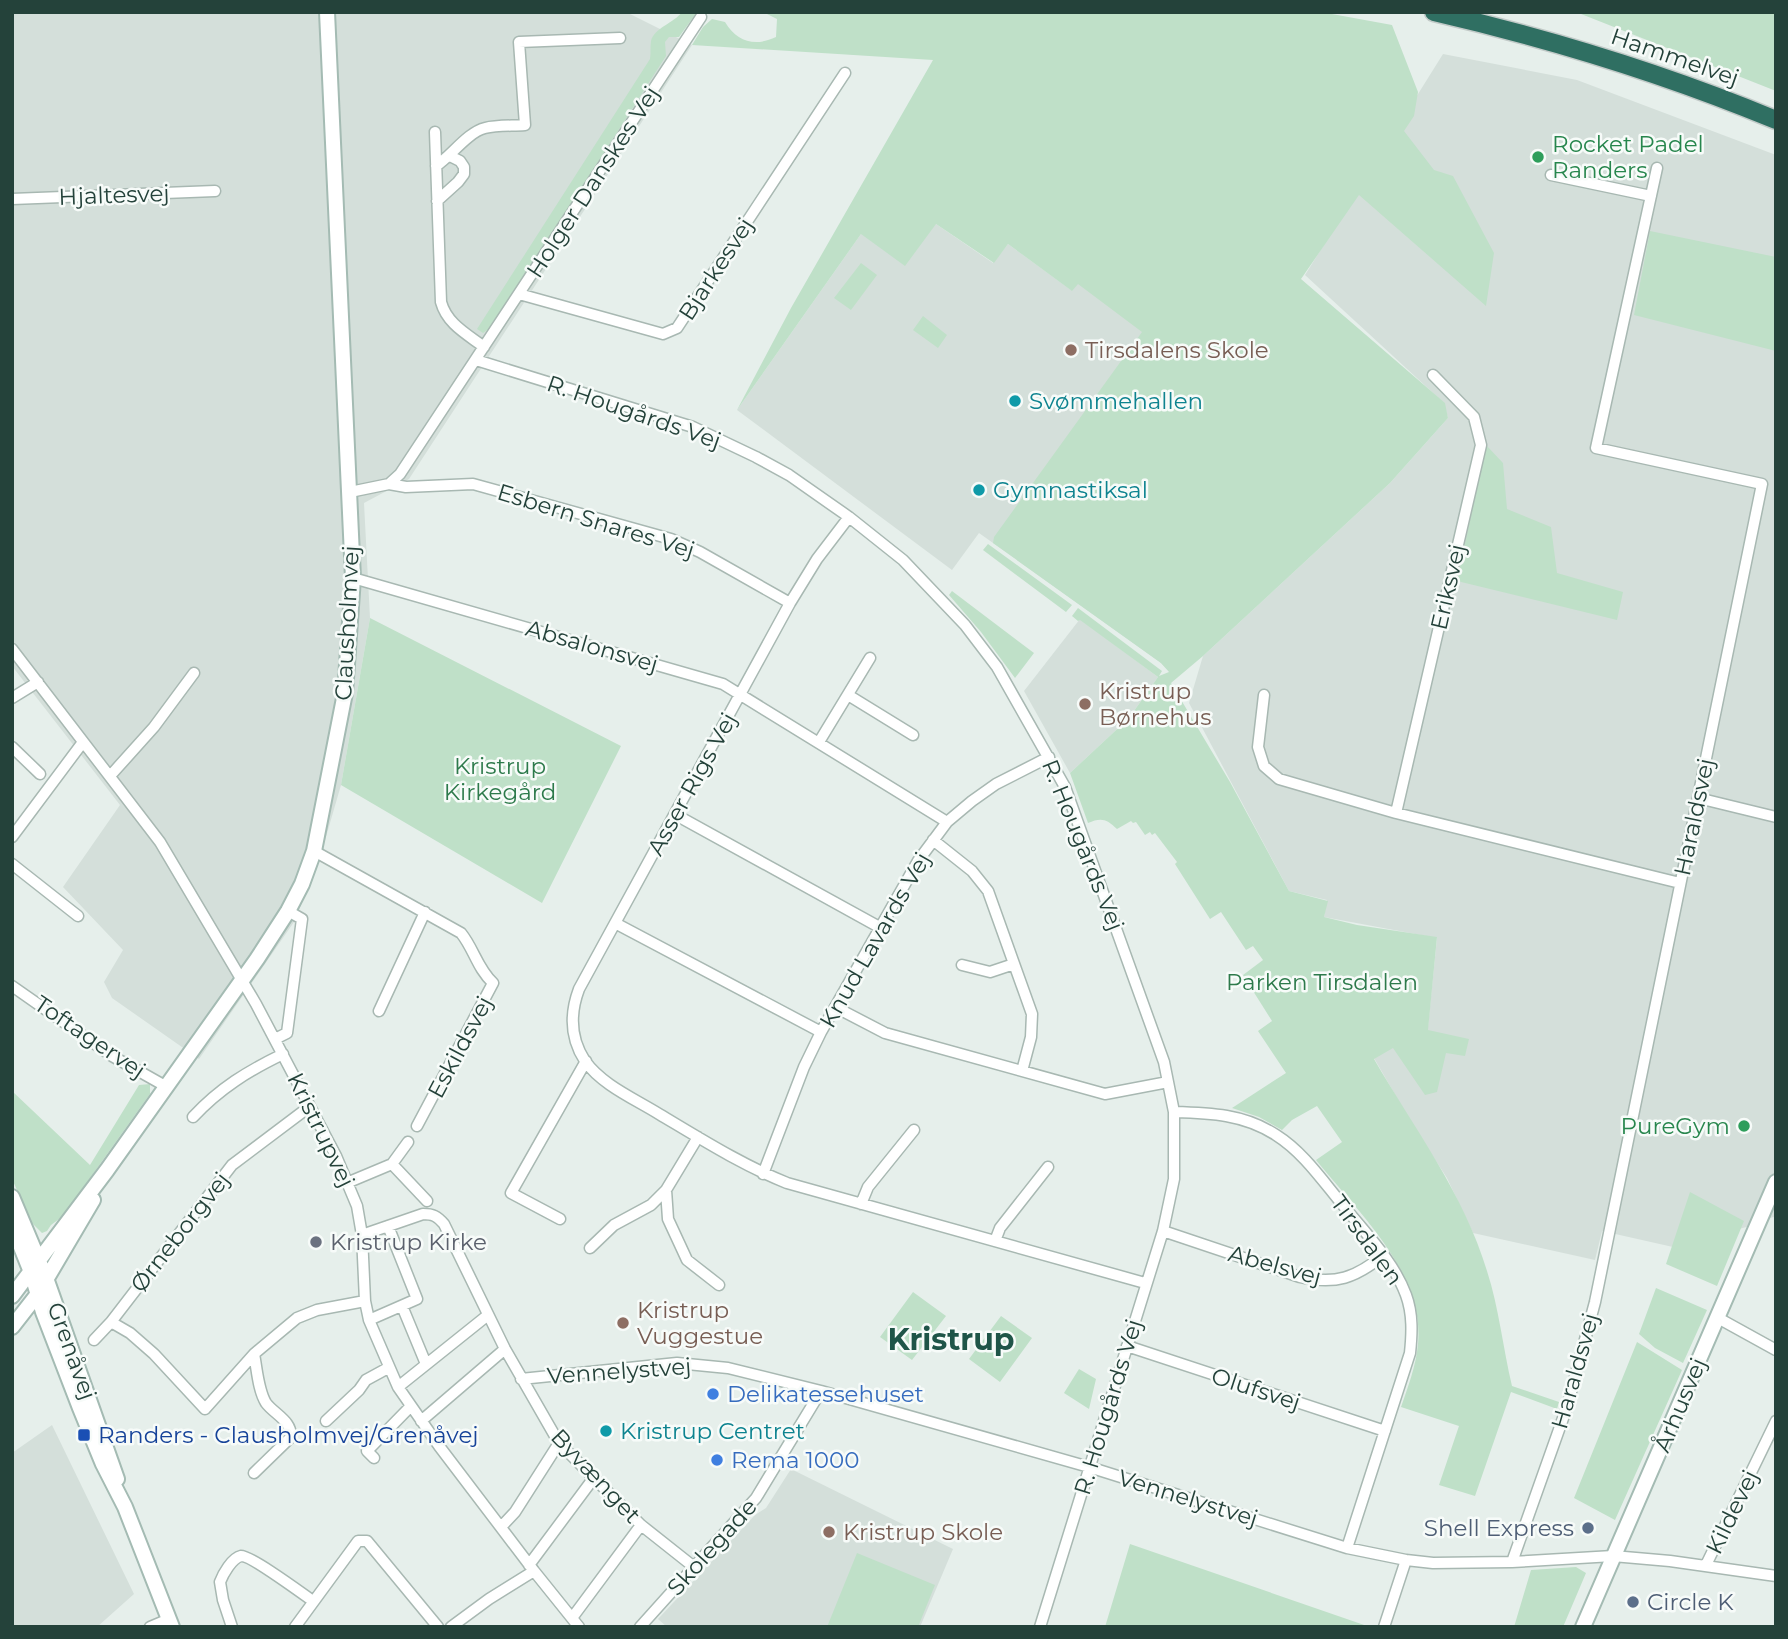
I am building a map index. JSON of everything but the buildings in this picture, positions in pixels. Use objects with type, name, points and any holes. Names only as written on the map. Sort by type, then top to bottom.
[{"type":"highway","name":"Hammelvej","points":[[1434,12],[1566,46],[1664,78],[1776,120]]},
{"type":"street","name":"Clausholmvej","points":[[12,1327],[37,1295],[37,1272],[288,911],[302,884],[314,850],[345,693],[353,578],[327,12]]},
{"type":"street","name":"Holger Danskes Vej","points":[[389,484],[400,474],[485,347],[701,17]]},
{"type":"street","points":[[436,166],[470,136],[484,128],[524,125],[519,42],[620,38]]},
{"type":"street","name":"Bjarkesvej","points":[[519,294],[663,334],[677,328],[845,73]]},
{"type":"street","points":[[435,132],[441,302],[445,314],[453,324],[485,347]]},
{"type":"street","points":[[438,201],[464,174],[460,161],[450,156]]},
{"type":"street","name":"Haraldsvej","points":[[1512,1562],[1567,1407],[1595,1303],[1762,484],[1596,448],[1657,168]]},
{"type":"street","points":[[1551,175],[1651,196]]},
{"type":"street","name":"Hjaltesvej","points":[[12,199],[215,191]]},
{"type":"street","name":"R. Hougårds Vej","points":[[476,360],[693,427],[789,475],[849,517],[903,560],[965,625],[997,667],[1065,787],[1164,1062],[1174,1112],[1174,1179],[1163,1231],[1040,1627]]},
{"type":"street","name":"Eriksvej","points":[[1396,813],[1481,445],[1474,417],[1433,375]]},
{"type":"street","points":[[350,492],[389,484]]},
{"type":"street","name":"Esbern Snares Vej","points":[[389,484],[406,487],[472,484],[671,539],[700,552],[790,603]]},
{"type":"street","name":"Asser Rigs Vej","points":[[849,517],[817,559],[790,603],[579,989],[574,1004],[573,1033],[586,1061],[613,1086],[764,1174],[787,1183],[1145,1283]]},
{"type":"street","name":"Absalonsvej","points":[[353,578],[723,684],[947,822]]},
{"type":"street","name":"Kristrupvej","points":[[12,649],[160,842],[283,1054],[349,1182],[362,1235],[365,1301],[369,1320],[398,1387],[531,1568],[575,1623]]},
{"type":"street","points":[[819,742],[870,658]]},
{"type":"street","points":[[110,776],[154,727],[194,673]]},
{"type":"street","points":[[12,698],[38,682]]},
{"type":"street","points":[[848,695],[914,735]]},
{"type":"street","points":[[1264,695],[1258,747],[1264,766],[1279,779],[1396,813],[1680,883]]},
{"type":"street","points":[[12,836],[83,742]]},
{"type":"street","points":[[12,747],[40,774]]},
{"type":"street","name":"Knud Lavards Vej","points":[[764,1174],[804,1067],[821,1032],[918,861],[947,822],[996,784],[1049,757]]},
{"type":"street","points":[[1698,798],[1776,817]]},
{"type":"street","points":[[676,815],[881,928]]},
{"type":"street","points":[[933,840],[972,871],[988,891],[1032,1014],[1031,1037],[1022,1071]]},
{"type":"street","name":"Eskildsvej","points":[[314,850],[461,933],[471,945],[481,972],[493,984],[417,1126]]},
{"type":"street","points":[[12,864],[78,916]]},
{"type":"street","points":[[275,1039],[287,1033],[302,919],[288,911]]},
{"type":"street","points":[[379,1011],[425,912]]},
{"type":"street","points":[[615,923],[821,1032]]},
{"type":"street","points":[[962,965],[990,972],[1014,964]]},
{"type":"street","name":"Toftagervej","points":[[12,986],[112,1056],[167,1087]]},
{"type":"street","points":[[835,1007],[885,1033],[1105,1094],[1168,1082]]},
{"type":"street","points":[[193,1117],[244,1073],[283,1054]]},
{"type":"street","points":[[560,1219],[511,1193],[586,1061]]},
{"type":"street","name":"Ørneborgvej","points":[[94,1340],[111,1322],[232,1165],[309,1107]]},
{"type":"street","name":"Tirsdalen","points":[[1174,1112],[1217,1113],[1245,1119],[1275,1134],[1298,1151],[1384,1255],[1403,1288],[1412,1325],[1410,1353],[1347,1548]]},
{"type":"street","points":[[861,1204],[868,1187],[914,1130]]},
{"type":"street","points":[[590,1248],[614,1225],[651,1205],[666,1190],[698,1137]]},
{"type":"street","points":[[349,1182],[393,1164],[408,1142]]},
{"type":"street","points":[[393,1164],[427,1201]]},
{"type":"street","points":[[995,1241],[1000,1228],[1048,1167]]},
{"type":"street","name":"Århusvej","points":[[1588,1626],[1613,1556],[1776,1182]]},
{"type":"street","points":[[666,1190],[668,1219],[687,1260],[719,1285]]},
{"type":"street","name":"Grenåvej","points":[[12,1197],[37,1272],[111,1457],[125,1507],[170,1623]]},
{"type":"street","name":"Byvænget","points":[[362,1235],[423,1214],[438,1217],[444,1223],[521,1379],[559,1443],[641,1525],[694,1567]]},
{"type":"street","name":"Grenåvej","points":[[12,1225],[37,1272]]},
{"type":"street","points":[[369,1320],[417,1299],[388,1226]]},
{"type":"street","name":"Abelsvej","points":[[1163,1231],[1300,1277],[1320,1281],[1351,1277],[1366,1270],[1384,1255]]},
{"type":"street","points":[[12,1296],[37,1272]]},
{"type":"street","points":[[12,1310],[37,1272]]},
{"type":"street","name":"Grenåvej","points":[[37,1295],[103,1464],[125,1507]]},
{"type":"street","points":[[111,1322],[130,1333],[154,1354],[205,1409],[254,1354],[297,1318],[317,1310],[365,1301]]},
{"type":"street","points":[[402,1306],[426,1364]]},
{"type":"street","points":[[398,1387],[488,1315]]},
{"type":"street","points":[[1718,1318],[1776,1350]]},
{"type":"street","name":"Olufsvej","points":[[1127,1346],[1385,1432]]},
{"type":"street","points":[[421,1421],[505,1349]]},
{"type":"street","points":[[254,1354],[266,1403],[292,1432],[290,1438],[254,1473]]},
{"type":"street","name":"Vennelystvej","points":[[521,1379],[677,1363],[729,1368],[821,1391],[1089,1468],[1347,1548],[1406,1560],[1433,1563],[1512,1562],[1613,1556],[1706,1565],[1776,1576]]},
{"type":"street","points":[[326,1421],[359,1390],[362,1383],[388,1368]]},
{"type":"street","name":"Skolegade","points":[[640,1627],[756,1498],[821,1391]]},
{"type":"street","points":[[374,1458],[366,1451],[410,1406]]},
{"type":"street","name":"Kildevej","points":[[1706,1565],[1776,1421]]},
{"type":"street","points":[[501,1527],[515,1512],[559,1443]]},
{"type":"street","points":[[451,1627],[531,1568],[593,1479]]},
{"type":"street","points":[[575,1623],[641,1525]]},
{"type":"street","points":[[295,1627],[358,1541],[363,1540],[367,1541],[438,1627]]},
{"type":"street","points":[[232,1627],[220,1582],[234,1560],[241,1556],[264,1567],[313,1601]]},
{"type":"street","points":[[1384,1627],[1406,1560]]},
{"type":"street","points":[[150,1627],[170,1623]]},
{"type":"shaded area","points":[[12,12],[628,13],[692,45],[409,479],[364,503],[370,618],[341,785],[319,861],[294,922],[199,1059],[112,998],[104,982],[123,950],[63,887],[120,805],[12,666]]},
{"type":"shaded area","points":[[1443,54],[1577,80],[1776,155],[1776,1218],[1673,1247],[1602,1231],[1595,1260],[1473,1233],[1447,1178],[1412,1124],[1359,1032],[1426,1046],[1437,938],[1324,917],[1327,900],[1289,891],[1189,703],[1203,656],[1390,483],[1448,418],[1444,403],[1305,275]]},
{"type":"shaded area","points":[[936,224],[993,263],[1008,244],[1071,290],[1077,284],[1278,274],[1170,672],[979,533],[952,570],[737,410],[861,234]]},
{"type":"shaded area","name":"Kristrup Børnehus","points":[[1080,619],[1158,677],[1129,718],[1070,773],[1024,691]]},
{"type":"shaded area","points":[[52,1425],[134,1594],[97,1627],[12,1627],[12,1453]]},
{"type":"shaded area","name":"Kristrup Skole","points":[[791,1469],[953,1549],[920,1627],[667,1627],[658,1619],[755,1515],[766,1508]]},
{"type":"green space","points":[[682,12],[697,12],[679,37],[669,37],[665,42],[666,56],[493,326],[483,333],[477,329],[650,59],[653,36]]},
{"type":"green space","name":"Parken Tirsdalen","points":[[763,12],[1321,12],[1392,25],[1418,92],[1414,116],[1404,131],[1434,170],[1453,176],[1494,253],[1486,306],[1359,195],[1301,279],[1445,403],[1448,418],[1390,483],[1171,683],[1230,782],[1289,891],[1328,901],[1324,917],[1357,925],[1437,937],[1428,1030],[1469,1039],[1465,1056],[1446,1053],[1437,1092],[1425,1095],[1393,1048],[1374,1059],[1452,1188],[1477,1243],[1495,1299],[1512,1386],[1559,1402],[1557,1409],[1511,1392],[1475,1496],[1439,1485],[1459,1426],[1401,1407],[1417,1352],[1417,1318],[1411,1292],[1385,1244],[1316,1160],[1342,1142],[1317,1106],[1292,1120],[1282,1130],[1259,1117],[1232,1108],[1286,1073],[1258,1031],[1272,1021],[1243,975],[1263,960],[1253,946],[1246,950],[1221,912],[1210,919],[1175,864],[1177,862],[1155,833],[1145,835],[1136,822],[1131,821],[1117,829],[1104,820],[1088,823],[1070,773],[1129,718],[1158,677],[1072,616],[1078,608],[1162,671],[1159,676],[1169,672],[1161,663],[993,543],[994,537],[1142,332],[1078,284],[1072,291],[1008,244],[994,263],[936,224],[905,266],[861,234],[737,410],[791,308],[933,60],[692,45],[703,27],[712,19],[725,22],[735,34],[747,41],[761,42],[776,37],[777,19]]},
{"type":"green space","points":[[1576,12],[1776,12],[1776,91]]},
{"type":"green space","points":[[1650,231],[1776,257],[1776,351],[1634,315]]},
{"type":"green space","points":[[861,263],[877,275],[851,310],[834,298]]},
{"type":"green space","points":[[923,316],[947,335],[938,348],[913,330]]},
{"type":"green space","points":[[1486,445],[1503,463],[1507,509],[1551,527],[1557,573],[1623,592],[1617,620],[1457,581]]},
{"type":"green space","points":[[988,544],[1072,605],[1066,612],[983,550]]},
{"type":"green space","points":[[952,591],[1034,653],[1015,678],[949,595]]},
{"type":"green space","name":"Kristrup Kirkegård","points":[[370,618],[621,746],[542,903],[341,785]]},
{"type":"green space","points":[[150,1084],[150,1094],[63,1216],[42,1233],[32,1223],[12,1179],[12,1091],[90,1165],[139,1085]]},
{"type":"green space","points":[[1690,1192],[1744,1221],[1717,1286],[1666,1264]]},
{"type":"green space","points":[[1656,1288],[1707,1310],[1683,1363],[1655,1348],[1639,1334]]},
{"type":"green space","points":[[913,1292],[946,1316],[912,1360],[880,1337]]},
{"type":"green space","points":[[1001,1316],[1032,1338],[1000,1382],[969,1359]]},
{"type":"green space","points":[[1637,1342],[1682,1370],[1615,1520],[1574,1498]]},
{"type":"green space","points":[[1079,1369],[1096,1379],[1089,1409],[1064,1393]]},
{"type":"green space","points":[[1130,1544],[1370,1627],[1105,1627]]},
{"type":"green space","points":[[857,1553],[935,1585],[918,1627],[827,1627]]},
{"type":"green space","points":[[1576,1567],[1586,1573],[1563,1627],[1514,1627],[1531,1570]]},
{"type":"place","name":"Rocket Padel Randers","points":[[1538,157]]},
{"type":"place","name":"Tirsdalens Skole","points":[[1071,350]]},
{"type":"place","name":"Svømmehallen","points":[[1015,401]]},
{"type":"place","name":"Gymnastiksal","points":[[979,490]]},
{"type":"place","name":"Kristrup Børnehus","points":[[1085,704]]},
{"type":"place","name":"PureGym","points":[[1744,1126]]},
{"type":"place","name":"Kristrup Kirke","points":[[316,1242]]},
{"type":"place","name":"Kristrup Vuggestue","points":[[623,1323]]},
{"type":"place","name":"Delikatessehuset","points":[[713,1394]]},
{"type":"place","name":"Kristrup Centret","points":[[606,1431]]},
{"type":"place","name":"Randers - Clausholmvej/Grenåvej","points":[[84,1435]]},
{"type":"place","name":"Rema 1000","points":[[717,1460]]},
{"type":"place","name":"Shell Express","points":[[1588,1528]]},
{"type":"place","name":"Kristrup Skole","points":[[829,1532]]},
{"type":"place","name":"Circle K","points":[[1633,1602]]},
{"type":"district","name":"Kristrup","points":[[951,1340]]}]
